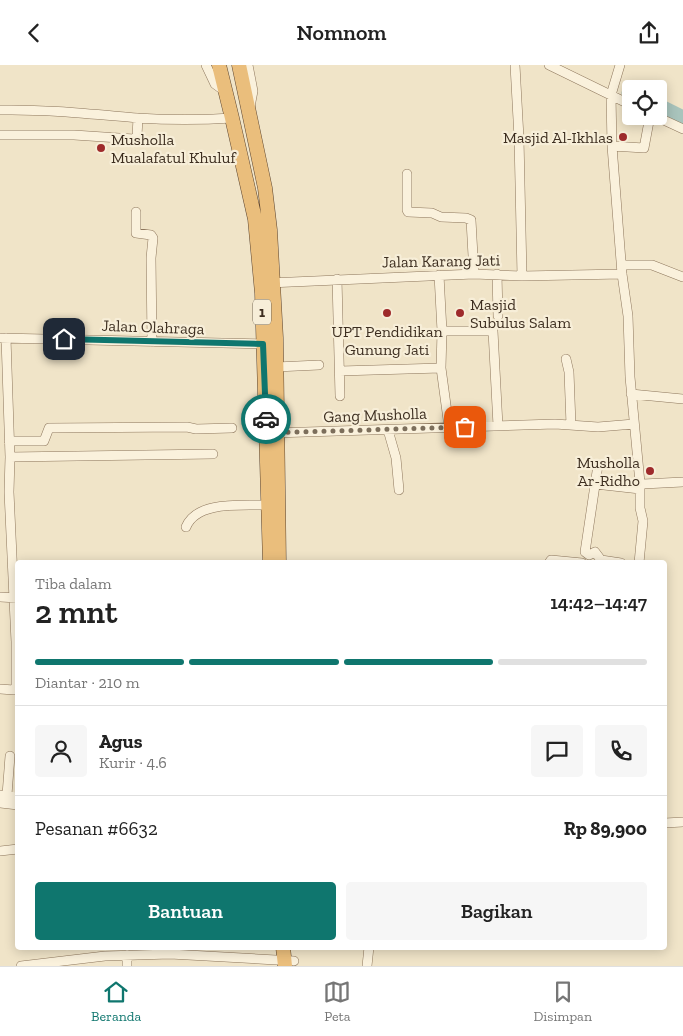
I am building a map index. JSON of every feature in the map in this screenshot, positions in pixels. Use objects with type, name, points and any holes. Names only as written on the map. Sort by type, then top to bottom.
[{"type":"highway","name":"1","points":[[219,65],[255,219],[267,283]]},
{"type":"highway","name":"1","points":[[239,65],[265,188],[272,433],[279,560]]},
{"type":"highway","name":"1","points":[[269,344],[276,367],[268,505],[270,560]]},
{"type":"street","points":[[206,65],[215,84],[226,92]]},
{"type":"street","points":[[248,65],[253,91],[249,111]]},
{"type":"street","points":[[515,65],[519,138],[522,276]]},
{"type":"street","points":[[549,65],[612,92],[622,99]]},
{"type":"street","points":[[620,65],[612,92],[612,146],[622,269],[628,317],[631,394],[640,486],[640,508],[643,521],[639,560]]},
{"type":"street","points":[[0,110],[96,114],[138,118],[199,120],[232,118]]},
{"type":"street","points":[[0,135],[74,135],[134,139],[137,136],[138,118]]},
{"type":"street","points":[[667,122],[683,129]]},
{"type":"street","points":[[612,146],[644,148],[648,125]]},
{"type":"street","points":[[407,174],[408,212],[432,213],[441,217],[466,217],[471,220],[474,274]]},
{"type":"street","points":[[136,212],[136,233],[151,235],[153,238],[151,258],[152,342]]},
{"type":"street","name":"Jalan Karang Jati","points":[[267,283],[474,274],[522,276],[652,265],[683,277]]},
{"type":"street","points":[[439,275],[442,331],[441,368],[449,427]]},
{"type":"street","points":[[497,275],[498,316]]},
{"type":"street","points":[[337,279],[340,396]]},
{"type":"street","points":[[442,331],[493,331],[498,426]]},
{"type":"street","points":[[3,338],[10,457],[11,544],[15,586]]},
{"type":"street","name":"Jalan Olahraga","points":[[3,338],[269,344]]},
{"type":"street","points":[[566,359],[569,372],[572,425]]},
{"type":"street","points":[[276,367],[319,365]]},
{"type":"street","points":[[340,371],[441,368]]},
{"type":"street","points":[[631,394],[683,399]]},
{"type":"street","name":"Gang Musholla","points":[[272,433],[498,426],[572,425],[598,427],[634,424]]},
{"type":"street","points":[[9,441],[44,441],[49,428],[232,428]]},
{"type":"street","points":[[388,430],[396,458],[399,490]]},
{"type":"street","points":[[10,457],[213,454]]},
{"type":"street","points":[[598,465],[586,554],[589,555],[596,552],[601,560]]},
{"type":"street","points":[[595,484],[640,486],[643,484],[683,482]]},
{"type":"street","points":[[186,527],[188,521],[199,511],[224,507],[268,505]]},
{"type":"street","points":[[0,544],[11,544]]},
{"type":"street","points":[[0,597],[15,597]]},
{"type":"street","points":[[0,689],[14,691],[15,690]]},
{"type":"street","points":[[4,795],[10,756]]},
{"type":"street","points":[[0,803],[15,805]]},
{"type":"street","points":[[667,823],[683,822]]},
{"type":"street","points":[[0,851],[15,849]]},
{"type":"street","points":[[367,966],[369,950]]},
{"type":"street","points":[[21,966],[82,958],[127,955],[170,954],[289,958]]},
{"type":"street","points":[[127,955],[127,966]]},
{"type":"waterway","points":[[667,110],[683,118]]},
{"type":"way so far","points":[[266,419],[266,433],[465,427]]},
{"type":"place","name":"Masjid Al-Ikhlas","points":[[623,137]]},
{"type":"place","name":"Musholla Mualafatul Khuluf","points":[[101,148]]},
{"type":"place","name":"UPT Pendidikan Gunung Jati","points":[[387,313]]},
{"type":"place","name":"Masjid Subulus Salam","points":[[460,313]]},
{"type":"place","name":"Musholla Ar-Ridho","points":[[650,471]]},
{"type":"route","points":[[64,339],[263,344],[266,419]]}]
